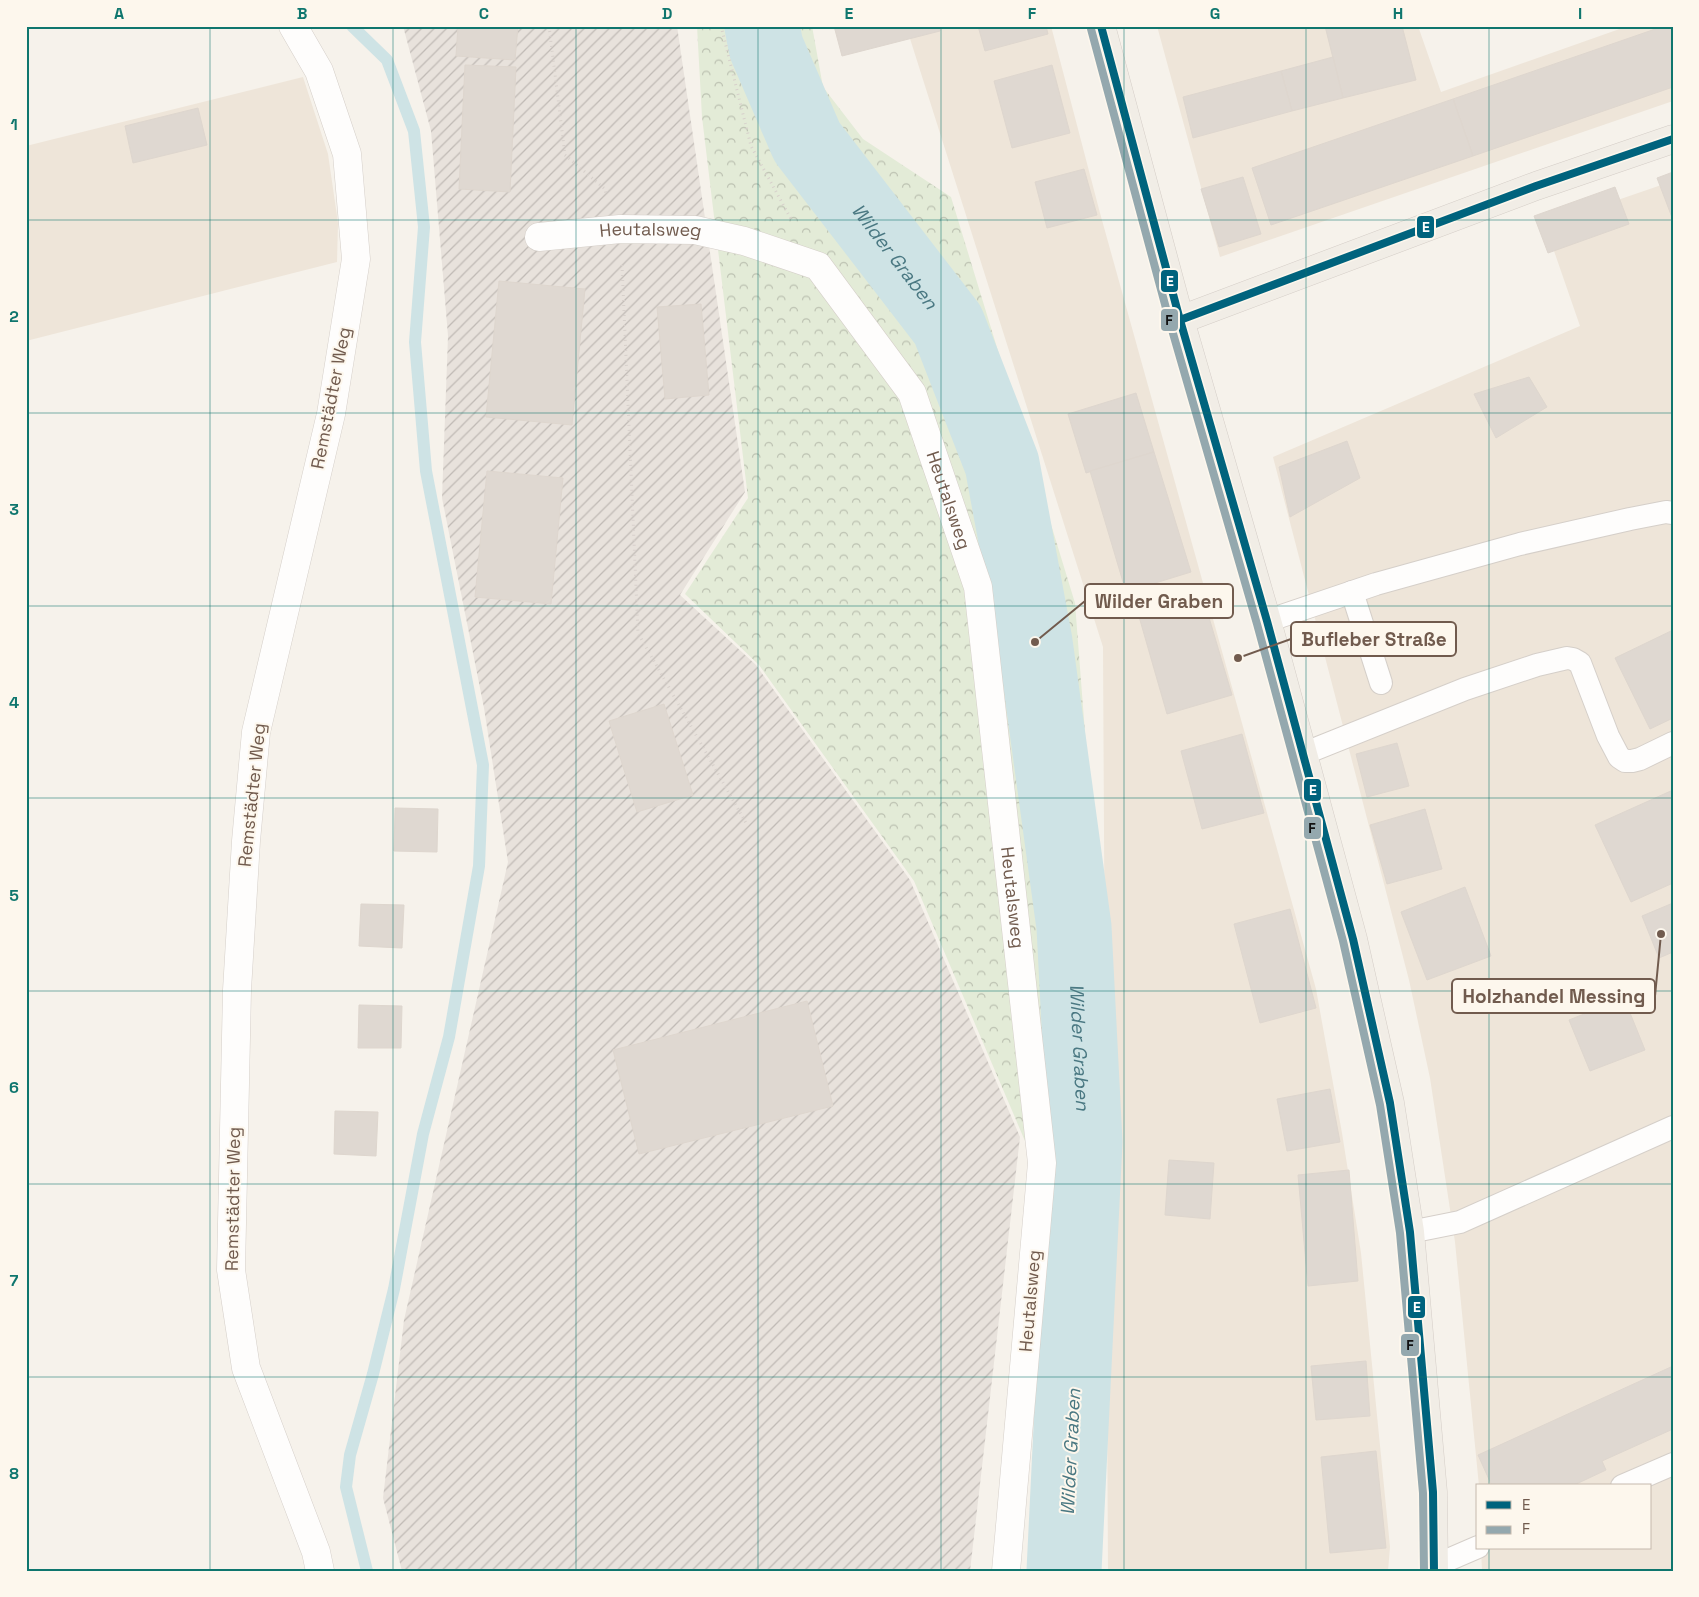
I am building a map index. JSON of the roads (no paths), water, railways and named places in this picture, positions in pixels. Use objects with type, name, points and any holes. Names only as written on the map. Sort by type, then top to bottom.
[{"type":"main road","points":[[1101,26],[1180,320],[1267,621],[1353,939],[1390,1103],[1410,1232],[1433,1492],[1434,1568]]},
{"type":"main road","points":[[1180,320],[1527,189],[1673,139]]},
{"type":"street","name":"Remstädter Weg","points":[[293,26],[319,71],[347,154],[356,259],[331,414],[256,732],[246,841],[237,990],[231,1270],[246,1368],[316,1552],[320,1571]]},
{"type":"street","name":"Heutalsweg","points":[[539,237],[620,229],[695,230],[744,240],[818,266],[912,393],[978,588],[1042,1162],[1006,1571]]},
{"type":"lane","points":[[1267,621],[1376,584],[1520,544],[1630,519],[1666,512],[1673,513]]},
{"type":"lane","points":[[1352,592],[1380,684]]},
{"type":"lane","points":[[1303,754],[1465,689],[1537,665],[1567,658],[1580,663],[1608,736],[1619,757],[1625,761],[1632,761],[1673,743]]},
{"type":"lane","points":[[1410,1232],[1460,1222],[1673,1127]]},
{"type":"lane","points":[[1627,1484],[1673,1464]]},
{"type":"lane","points":[[1434,1568],[1476,1548]]},
{"type":"waterway","points":[[352,26],[387,60],[414,131],[424,227],[415,342],[426,471],[483,765],[479,866],[449,1037],[423,1134],[394,1289],[350,1455],[346,1487],[367,1571]]},
{"type":"waterway","name":"Wilder Graben","points":[[762,26],[766,47],[807,142],[948,325],[1002,464],[1035,642],[1074,927],[1085,1142],[1064,1571]]},
{"type":"place","name":"Wilder Graben","points":[[1035,642]]},
{"type":"place","name":"Bufleber Straße","points":[[1238,658]]},
{"type":"place","name":"Holzhandel Messing","points":[[1661,934]]}]
